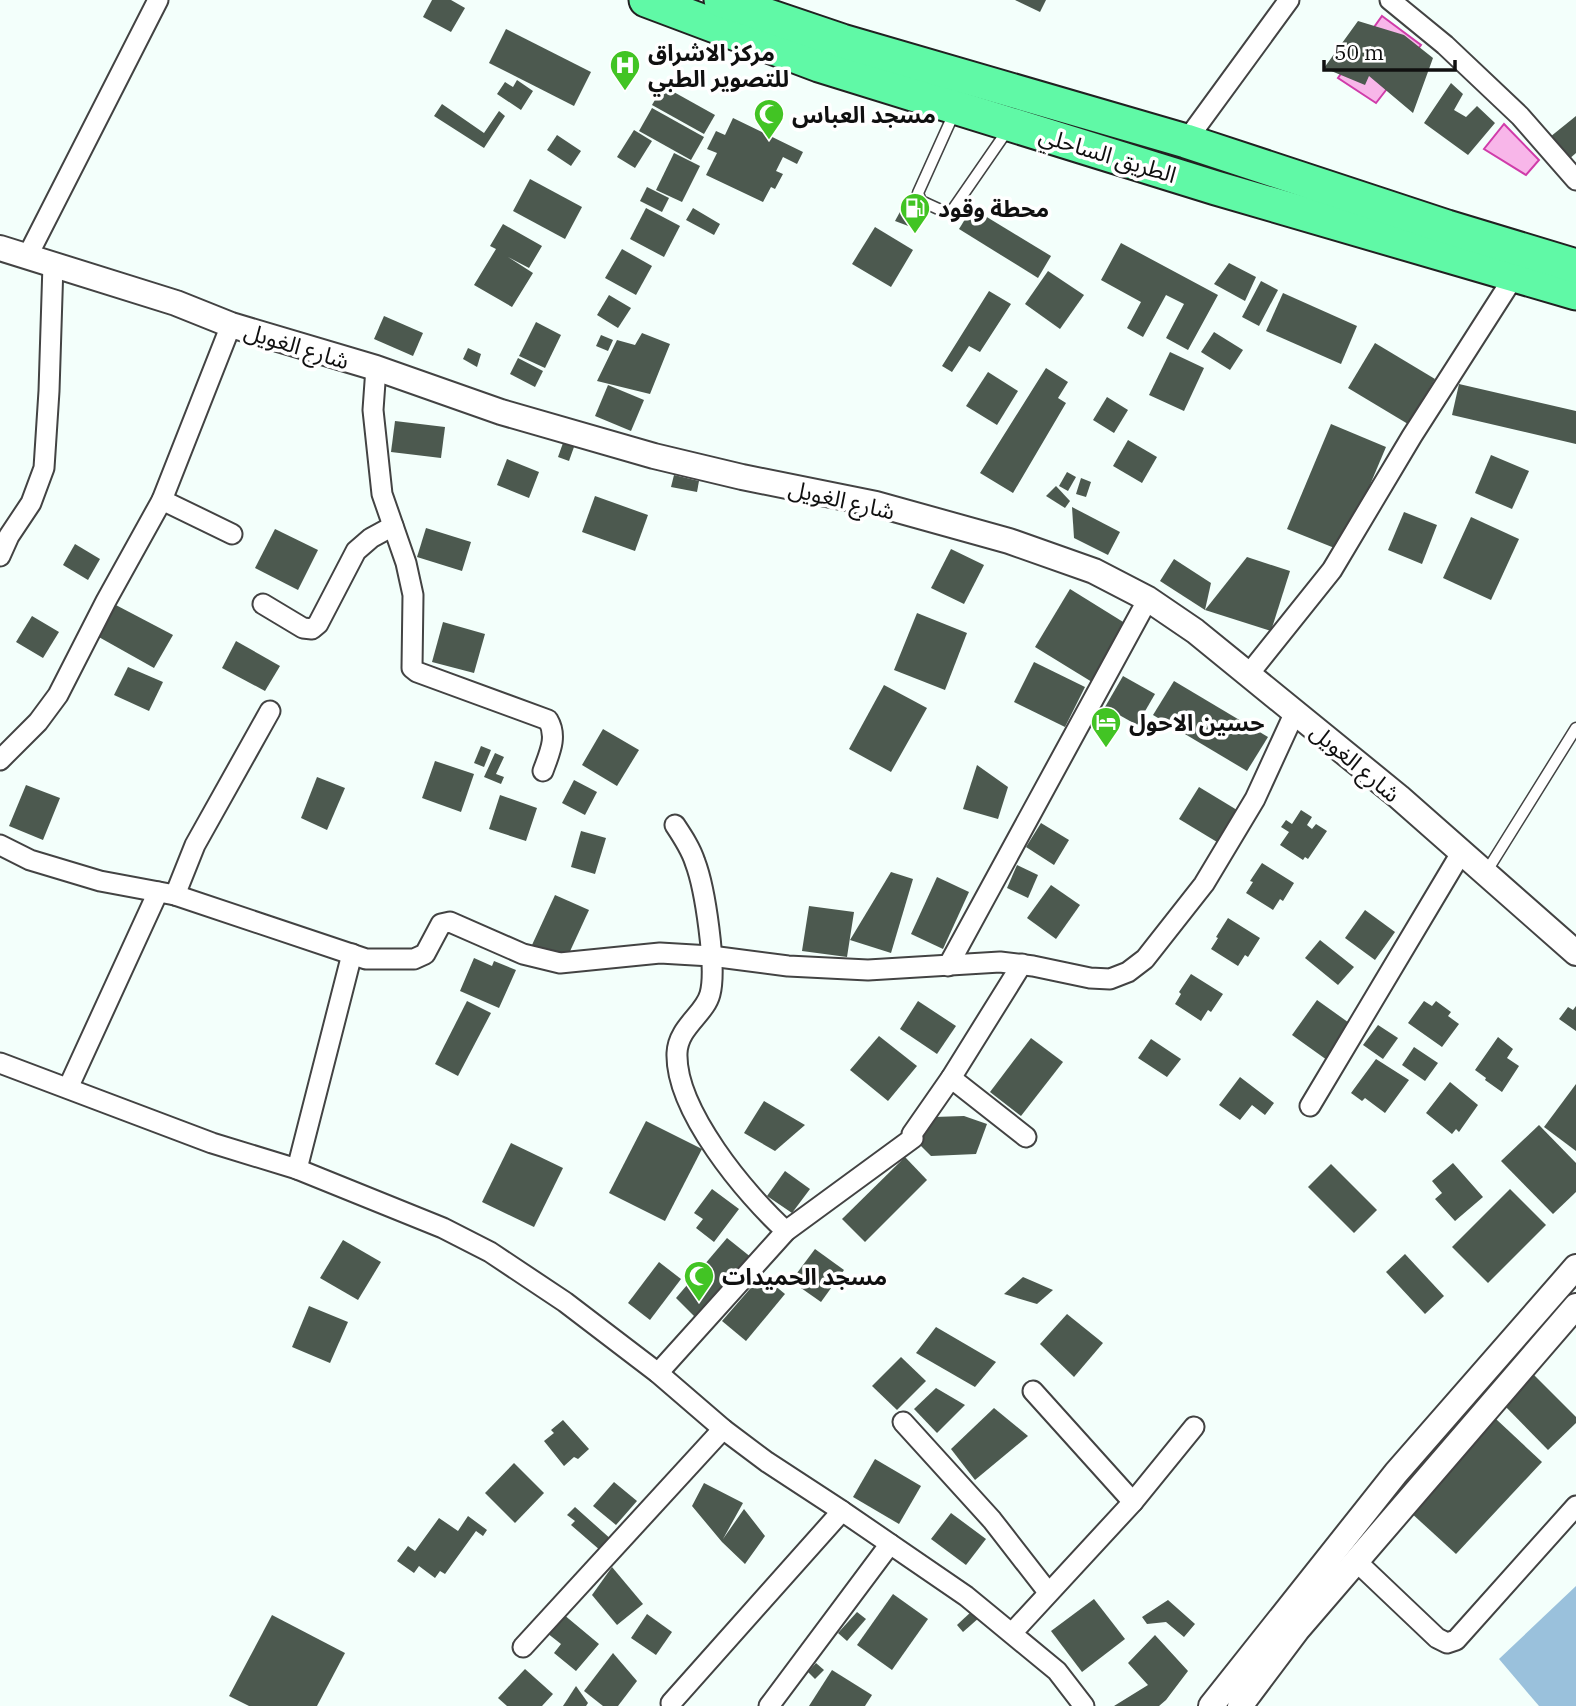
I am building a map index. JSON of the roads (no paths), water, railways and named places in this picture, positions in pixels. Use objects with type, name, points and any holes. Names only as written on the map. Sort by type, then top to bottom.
[{"type":"highway","name":"الطريق الساحلي","points":[[646,0],[820,65],[1216,188],[1576,293]]},
{"type":"highway","name":"الطريق الساحلي","points":[[721,0],[842,41],[1186,141],[1576,267]]},
{"type":"street","points":[[27,257],[158,0]]},
{"type":"street","points":[[1186,141],[1289,0]]},
{"type":"street","points":[[1390,0],[1445,45],[1520,116],[1576,180]]},
{"type":"street","name":"شارع الغويل","points":[[0,248],[176,303],[231,325],[376,368],[501,412],[654,456],[876,504],[1009,541],[1094,571],[1148,599],[1195,631],[1399,797],[1576,953]]},
{"type":"street","points":[[0,556],[9,536],[31,503],[44,468],[52,264]]},
{"type":"street","points":[[1248,676],[1332,570],[1412,436],[1515,275]]},
{"type":"street","points":[[0,760],[38,722],[58,695],[162,500],[231,325]]},
{"type":"street","points":[[376,368],[373,410],[382,494],[413,595],[412,668],[548,720],[554,729],[553,742],[543,771]]},
{"type":"street","points":[[162,500],[232,534]]},
{"type":"street","points":[[263,604],[303,628],[312,629],[318,624],[356,551],[393,526]]},
{"type":"street","points":[[948,966],[1148,599]]},
{"type":"street","points":[[68,1088],[167,893],[270,711]]},
{"type":"street","points":[[0,845],[30,860],[100,881],[167,893],[366,959],[414,959],[425,954],[438,928],[445,922],[523,954],[560,963],[660,953],[711,956],[788,966],[867,970],[948,966],[969,962],[1022,964],[1090,978],[1110,978],[1128,972],[1144,959],[1204,884],[1255,799],[1296,712]]},
{"type":"street","points":[[675,825],[696,863],[707,910],[711,956],[710,995],[679,1042],[677,1052],[682,1080],[698,1122],[712,1146],[786,1231]]},
{"type":"street","points":[[1310,1105],[1461,853]]},
{"type":"street","points":[[297,1169],[352,954]]},
{"type":"street","points":[[658,1373],[786,1231],[913,1138],[912,1134],[951,1078],[1022,964]]},
{"type":"street","points":[[0,1063],[212,1143],[297,1169],[420,1218],[490,1252],[556,1296],[658,1373],[723,1429],[767,1462],[966,1596],[1057,1671],[1084,1706]]},
{"type":"street","points":[[951,1078],[1026,1137]]},
{"type":"street","points":[[1211,1706],[1396,1473],[1576,1267]]},
{"type":"street","points":[[1240,1706],[1297,1630],[1576,1306]]},
{"type":"street","points":[[1033,1391],[1133,1502]]},
{"type":"street","points":[[903,1422],[992,1520],[1048,1592]]},
{"type":"street","points":[[1012,1633],[1133,1502],[1194,1427]]},
{"type":"street","points":[[523,1647],[723,1429]]},
{"type":"street","points":[[1357,1562],[1437,1638],[1447,1643],[1455,1640],[1576,1506]]},
{"type":"street","points":[[671,1703],[842,1510]]},
{"type":"street","points":[[769,1706],[890,1544]]},
{"type":"street","points":[[1040,1658],[1070,1706]]},
{"type":"lane","points":[[956,107],[918,193],[921,201],[945,212],[951,212],[1011,125]]},
{"type":"lane","points":[[1485,874],[1576,729]]},
{"type":"place","name":"مركز الاشراق للتصوير الطبي","points":[[625,92]]},
{"type":"place","name":"مسجد العباس","points":[[769,141]]},
{"type":"place","name":"محطة وقود","points":[[915,235]]},
{"type":"place","name":"حسين الاحول","points":[[1106,749]]},
{"type":"place","name":"مسجد الحميدات","points":[[699,1303]]}]
